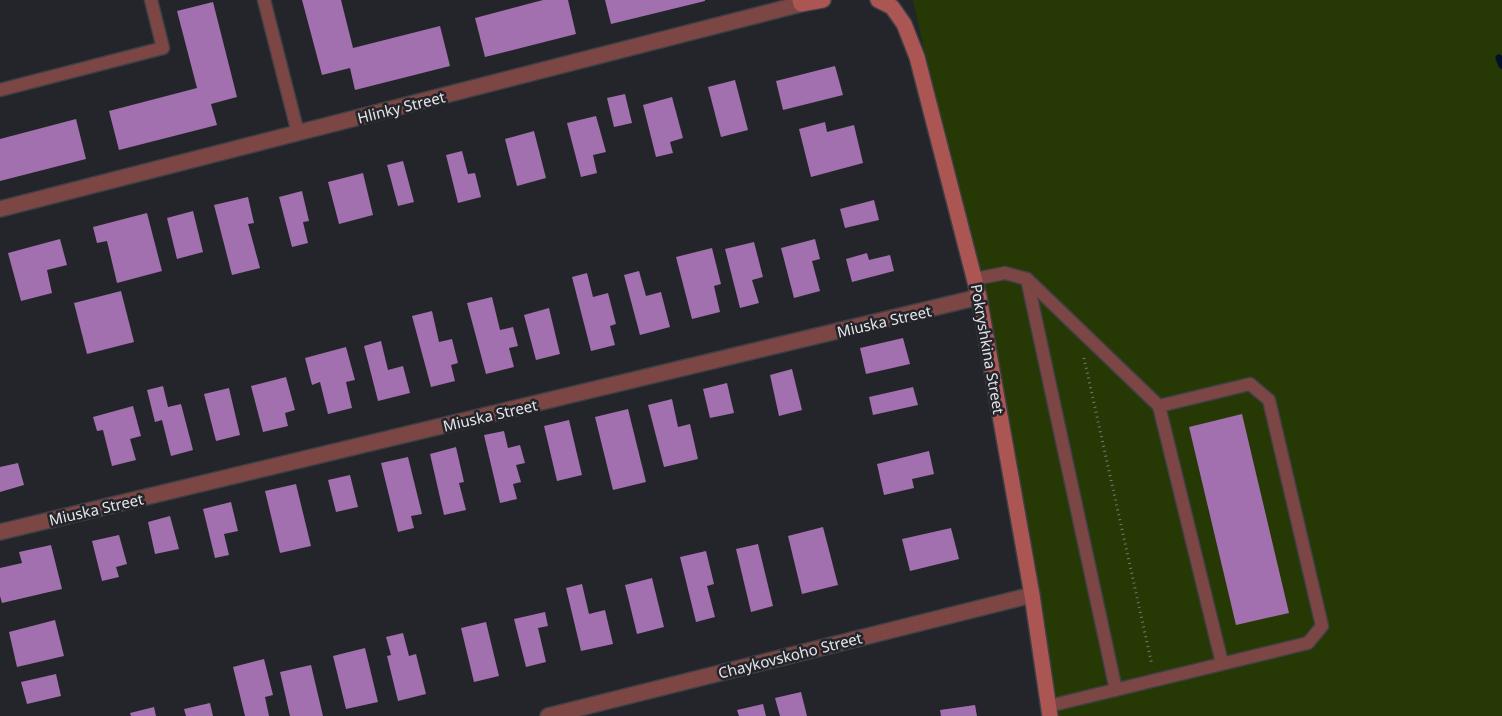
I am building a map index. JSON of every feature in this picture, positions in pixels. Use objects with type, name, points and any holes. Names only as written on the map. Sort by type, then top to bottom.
[{"type":"street","points":[[800,2],[823,0]]},
{"type":"street","name":"Pokryshkina Street","points":[[878,0],[892,7],[904,24],[917,57],[976,279],[1032,595],[1050,711]]},
{"type":"street","name":"Hlinky Street","points":[[0,209],[800,2]]},
{"type":"street","name":"Miuska Street","points":[[0,532],[979,298]]},
{"type":"street","name":"Chaykovskoho Street","points":[[548,716],[1032,595]]},
{"type":"lane","points":[[0,90],[163,48],[151,0]]},
{"type":"lane","points":[[264,0],[298,133]]},
{"type":"lane","points":[[976,279],[1005,273],[1027,279],[1160,406],[1222,664]]},
{"type":"lane","points":[[1027,279],[1116,690]]},
{"type":"lane","points":[[1050,711],[1116,690],[1308,643],[1322,626],[1269,400],[1250,384],[1160,406]]},
{"type":"path","points":[[1076,327],[1156,680]]},
{"type":"green space","points":[[913,0],[1502,0],[1502,716],[1050,716],[979,298]]},
{"type":"building","points":[[302,0],[341,0],[353,48],[440,26],[450,66],[355,90],[350,68],[322,75]]},
{"type":"building","points":[[543,0],[568,0],[576,34],[485,57],[475,18]]},
{"type":"building","points":[[605,0],[705,0],[705,1],[611,24]]},
{"type":"building","points":[[213,2],[237,97],[211,104],[217,125],[119,150],[109,111],[197,88],[177,11]]},
{"type":"building","points":[[835,66],[843,95],[783,110],[776,81]]},
{"type":"building","points":[[735,80],[748,130],[721,137],[708,87]]},
{"type":"building","points":[[625,94],[632,123],[614,127],[607,98]]},
{"type":"building","points":[[672,97],[683,138],[670,142],[673,153],[656,157],[643,105]]},
{"type":"building","points":[[596,116],[606,152],[593,155],[597,173],[581,177],[567,123]]},
{"type":"building","points":[[76,119],[86,159],[0,181],[0,139]]},
{"type":"building","points":[[825,122],[827,132],[854,125],[863,163],[811,177],[799,129]]},
{"type":"building","points":[[534,131],[546,178],[517,186],[505,139]]},
{"type":"building","points":[[462,151],[468,174],[475,173],[481,197],[458,203],[446,155]]},
{"type":"building","points":[[403,161],[414,202],[398,206],[387,165]]},
{"type":"building","points":[[363,173],[373,215],[339,224],[328,182]]},
{"type":"building","points":[[302,191],[309,221],[303,222],[308,243],[292,247],[279,197]]},
{"type":"building","points":[[248,197],[254,223],[248,224],[260,268],[232,275],[214,205]]},
{"type":"building","points":[[874,200],[879,220],[845,228],[840,209]]},
{"type":"building","points":[[193,211],[203,252],[177,259],[167,218]]},
{"type":"building","points":[[147,213],[162,271],[117,283],[107,241],[97,243],[93,227]]},
{"type":"building","points":[[60,239],[67,265],[47,270],[52,293],[21,301],[8,253]]},
{"type":"building","points":[[815,239],[820,259],[812,261],[820,291],[794,298],[781,248]]},
{"type":"building","points":[[754,242],[763,277],[752,280],[759,303],[740,308],[725,249]]},
{"type":"building","points":[[712,248],[721,284],[714,286],[720,312],[692,319],[676,257]]},
{"type":"building","points":[[867,253],[869,260],[890,255],[894,271],[852,282],[846,259]]},
{"type":"building","points":[[639,271],[646,296],[661,292],[670,327],[640,335],[624,275]]},
{"type":"building","points":[[587,273],[593,297],[608,293],[616,324],[610,326],[615,345],[591,351],[572,277]]},
{"type":"building","points":[[121,291],[134,342],[87,354],[74,303]]},
{"type":"building","points":[[492,297],[500,330],[513,327],[518,346],[509,348],[514,367],[486,374],[467,303]]},
{"type":"building","points":[[549,308],[560,354],[536,360],[524,315]]},
{"type":"building","points":[[432,311],[439,342],[452,339],[458,363],[451,365],[455,381],[431,387],[412,316]]},
{"type":"building","points":[[903,338],[910,364],[866,374],[860,348]]},
{"type":"building","points":[[381,341],[388,370],[403,366],[410,393],[378,401],[364,346]]},
{"type":"building","points":[[346,347],[355,380],[346,382],[352,408],[328,414],[320,382],[312,385],[305,358]]},
{"type":"building","points":[[792,369],[802,410],[779,416],[770,375]]},
{"type":"building","points":[[286,377],[295,410],[285,413],[288,426],[263,432],[251,386]]},
{"type":"building","points":[[727,383],[734,413],[710,418],[703,389]]},
{"type":"building","points":[[163,386],[168,407],[181,404],[193,450],[171,456],[162,420],[155,422],[147,390]]},
{"type":"building","points":[[913,387],[918,405],[873,415],[869,397]]},
{"type":"building","points":[[229,388],[240,435],[216,441],[204,394]]},
{"type":"building","points":[[672,399],[678,427],[690,424],[698,459],[664,467],[648,405]]},
{"type":"building","points":[[133,406],[141,436],[130,439],[136,460],[112,466],[103,430],[97,431],[93,417]]},
{"type":"building","points":[[628,409],[646,482],[613,490],[595,417]]},
{"type":"building","points":[[1242,414],[1289,613],[1236,625],[1189,427]]},
{"type":"building","points":[[569,420],[582,475],[557,481],[544,426]]},
{"type":"building","points":[[504,431],[508,448],[520,445],[525,463],[516,465],[521,482],[513,484],[517,499],[500,503],[484,435]]},
{"type":"building","points":[[456,447],[464,482],[459,483],[466,510],[444,515],[430,454]]},
{"type":"building","points":[[929,451],[934,474],[912,479],[914,488],[884,495],[877,464]]},
{"type":"building","points":[[408,457],[422,514],[411,516],[414,528],[398,532],[381,463]]},
{"type":"building","points":[[18,463],[24,485],[0,492],[0,467]]},
{"type":"building","points":[[350,475],[358,507],[336,512],[328,480]]},
{"type":"building","points":[[296,484],[311,546],[280,553],[265,491]]},
{"type":"building","points":[[231,502],[238,531],[224,534],[229,555],[215,558],[203,509]]},
{"type":"building","points":[[170,516],[179,549],[155,554],[148,522]]},
{"type":"building","points":[[823,527],[838,585],[802,594],[788,536]]},
{"type":"building","points":[[951,528],[959,559],[910,571],[902,539]]},
{"type":"building","points":[[119,535],[127,564],[116,567],[119,577],[102,581],[92,541]]},
{"type":"building","points":[[758,544],[773,606],[751,612],[736,549]]},
{"type":"building","points":[[51,545],[62,589],[2,603],[0,596],[0,568],[22,563],[19,552]]},
{"type":"building","points":[[706,551],[714,584],[707,586],[715,617],[696,622],[680,557]]},
{"type":"building","points":[[652,578],[664,627],[637,634],[625,585]]},
{"type":"building","points":[[582,584],[589,614],[605,610],[613,644],[581,651],[566,588]]},
{"type":"building","points":[[545,612],[548,626],[538,628],[546,662],[526,667],[514,619]]},
{"type":"building","points":[[55,620],[64,656],[17,667],[9,632]]},
{"type":"building","points":[[486,622],[499,676],[474,682],[461,628]]},
{"type":"building","points":[[403,633],[409,656],[416,654],[426,694],[398,701],[387,656],[391,655],[386,637]]},
{"type":"building","points":[[365,648],[378,702],[346,709],[333,656]]},
{"type":"building","points":[[264,659],[273,695],[265,697],[269,716],[245,716],[233,667]]},
{"type":"building","points":[[311,665],[323,716],[290,716],[280,672]]},
{"type":"building","points":[[56,674],[61,696],[27,704],[21,682]]},
{"type":"building","points":[[801,692],[807,716],[780,716],[775,698]]},
{"type":"building","points":[[210,703],[213,716],[186,716],[184,709]]},
{"type":"building","points":[[763,704],[766,716],[739,716],[737,710]]},
{"type":"building","points":[[975,705],[977,716],[941,716],[940,710]]},
{"type":"building","points":[[154,707],[156,716],[131,716],[130,713]]},
{"type":"waterway","points":[[1499,58],[1502,65]]}]
